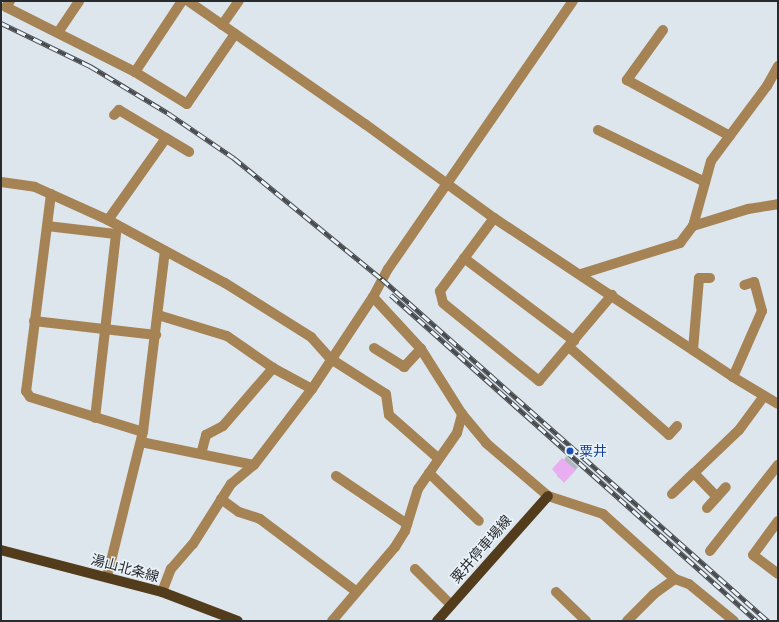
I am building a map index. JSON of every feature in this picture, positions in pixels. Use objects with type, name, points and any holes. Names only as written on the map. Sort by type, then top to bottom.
[{"type":"main road","name":"粟井停車場線","points":[[437,621],[548,496]]},
{"type":"main road","name":"湯山北条線","points":[[1,550],[162,592],[238,621]]},
{"type":"street","points":[[10,1],[6,7],[59,31],[135,72],[187,104],[235,34]]},
{"type":"street","points":[[59,31],[79,1]]},
{"type":"street","points":[[135,72],[182,1]]},
{"type":"street","points":[[188,1],[365,124],[445,184],[494,218],[582,274],[733,377],[778,404]]},
{"type":"street","points":[[222,25],[239,1]]},
{"type":"street","points":[[162,592],[171,569],[193,544],[231,484],[254,466],[312,389],[373,296],[388,269],[445,184],[573,1]]},
{"type":"street","points":[[662,30],[627,80],[730,136]]},
{"type":"street","points":[[582,274],[680,243],[693,226],[711,161],[767,86],[778,66]]},
{"type":"street","points":[[114,115],[119,110],[189,152]]},
{"type":"street","points":[[598,130],[705,182]]},
{"type":"street","points":[[108,220],[166,138]]},
{"type":"street","points":[[1,182],[35,187],[108,220],[225,283],[311,337],[331,359],[386,394],[389,415],[438,458]]},
{"type":"street","points":[[51,194],[26,384],[30,398],[95,418],[142,437],[201,454],[254,466]]},
{"type":"street","points":[[693,226],[748,210],[778,204]]},
{"type":"street","points":[[494,218],[440,291],[443,303],[539,381],[572,344],[612,295]]},
{"type":"street","points":[[47,226],[116,234],[95,418]]},
{"type":"street","points":[[107,577],[142,437],[156,335],[165,251]]},
{"type":"street","points":[[464,258],[572,344],[669,435],[677,426]]},
{"type":"street","points":[[693,350],[699,278],[710,278]]},
{"type":"street","points":[[733,377],[762,311],[754,282],[744,285]]},
{"type":"street","points":[[373,296],[421,349],[462,414],[486,444],[548,496],[603,514],[675,579],[689,584],[734,621]]},
{"type":"street","points":[[158,314],[227,336],[273,368],[312,389]]},
{"type":"street","points":[[34,321],[104,331],[156,335]]},
{"type":"street","points":[[374,348],[404,367],[421,349]]},
{"type":"street","points":[[201,454],[206,435],[223,426],[273,368]]},
{"type":"street","points":[[672,494],[739,430],[764,396]]},
{"type":"street","points":[[332,621],[395,547],[407,524],[418,489],[438,458],[457,433],[462,414]]},
{"type":"street","points":[[710,551],[778,465]]},
{"type":"street","points":[[429,473],[479,521]]},
{"type":"street","points":[[694,473],[717,497]]},
{"type":"street","points":[[336,476],[407,524]]},
{"type":"street","points":[[707,508],[726,487]]},
{"type":"street","points":[[221,499],[239,512],[260,519],[357,592]]},
{"type":"street","points":[[778,521],[754,555],[778,574]]},
{"type":"street","points":[[415,569],[451,605]]},
{"type":"street","points":[[627,621],[654,594],[675,579]]},
{"type":"street","points":[[556,592],[586,621]]},
{"type":"building","points":[[562,458],[576,470],[564,483],[552,469]]},
{"type":"railway","points":[[1,23],[90,66],[168,113],[234,158],[382,279],[768,621]]},
{"type":"railway","points":[[391,295],[757,621]]},
{"type":"place","name":"粟井","points":[[570,451]]}]
